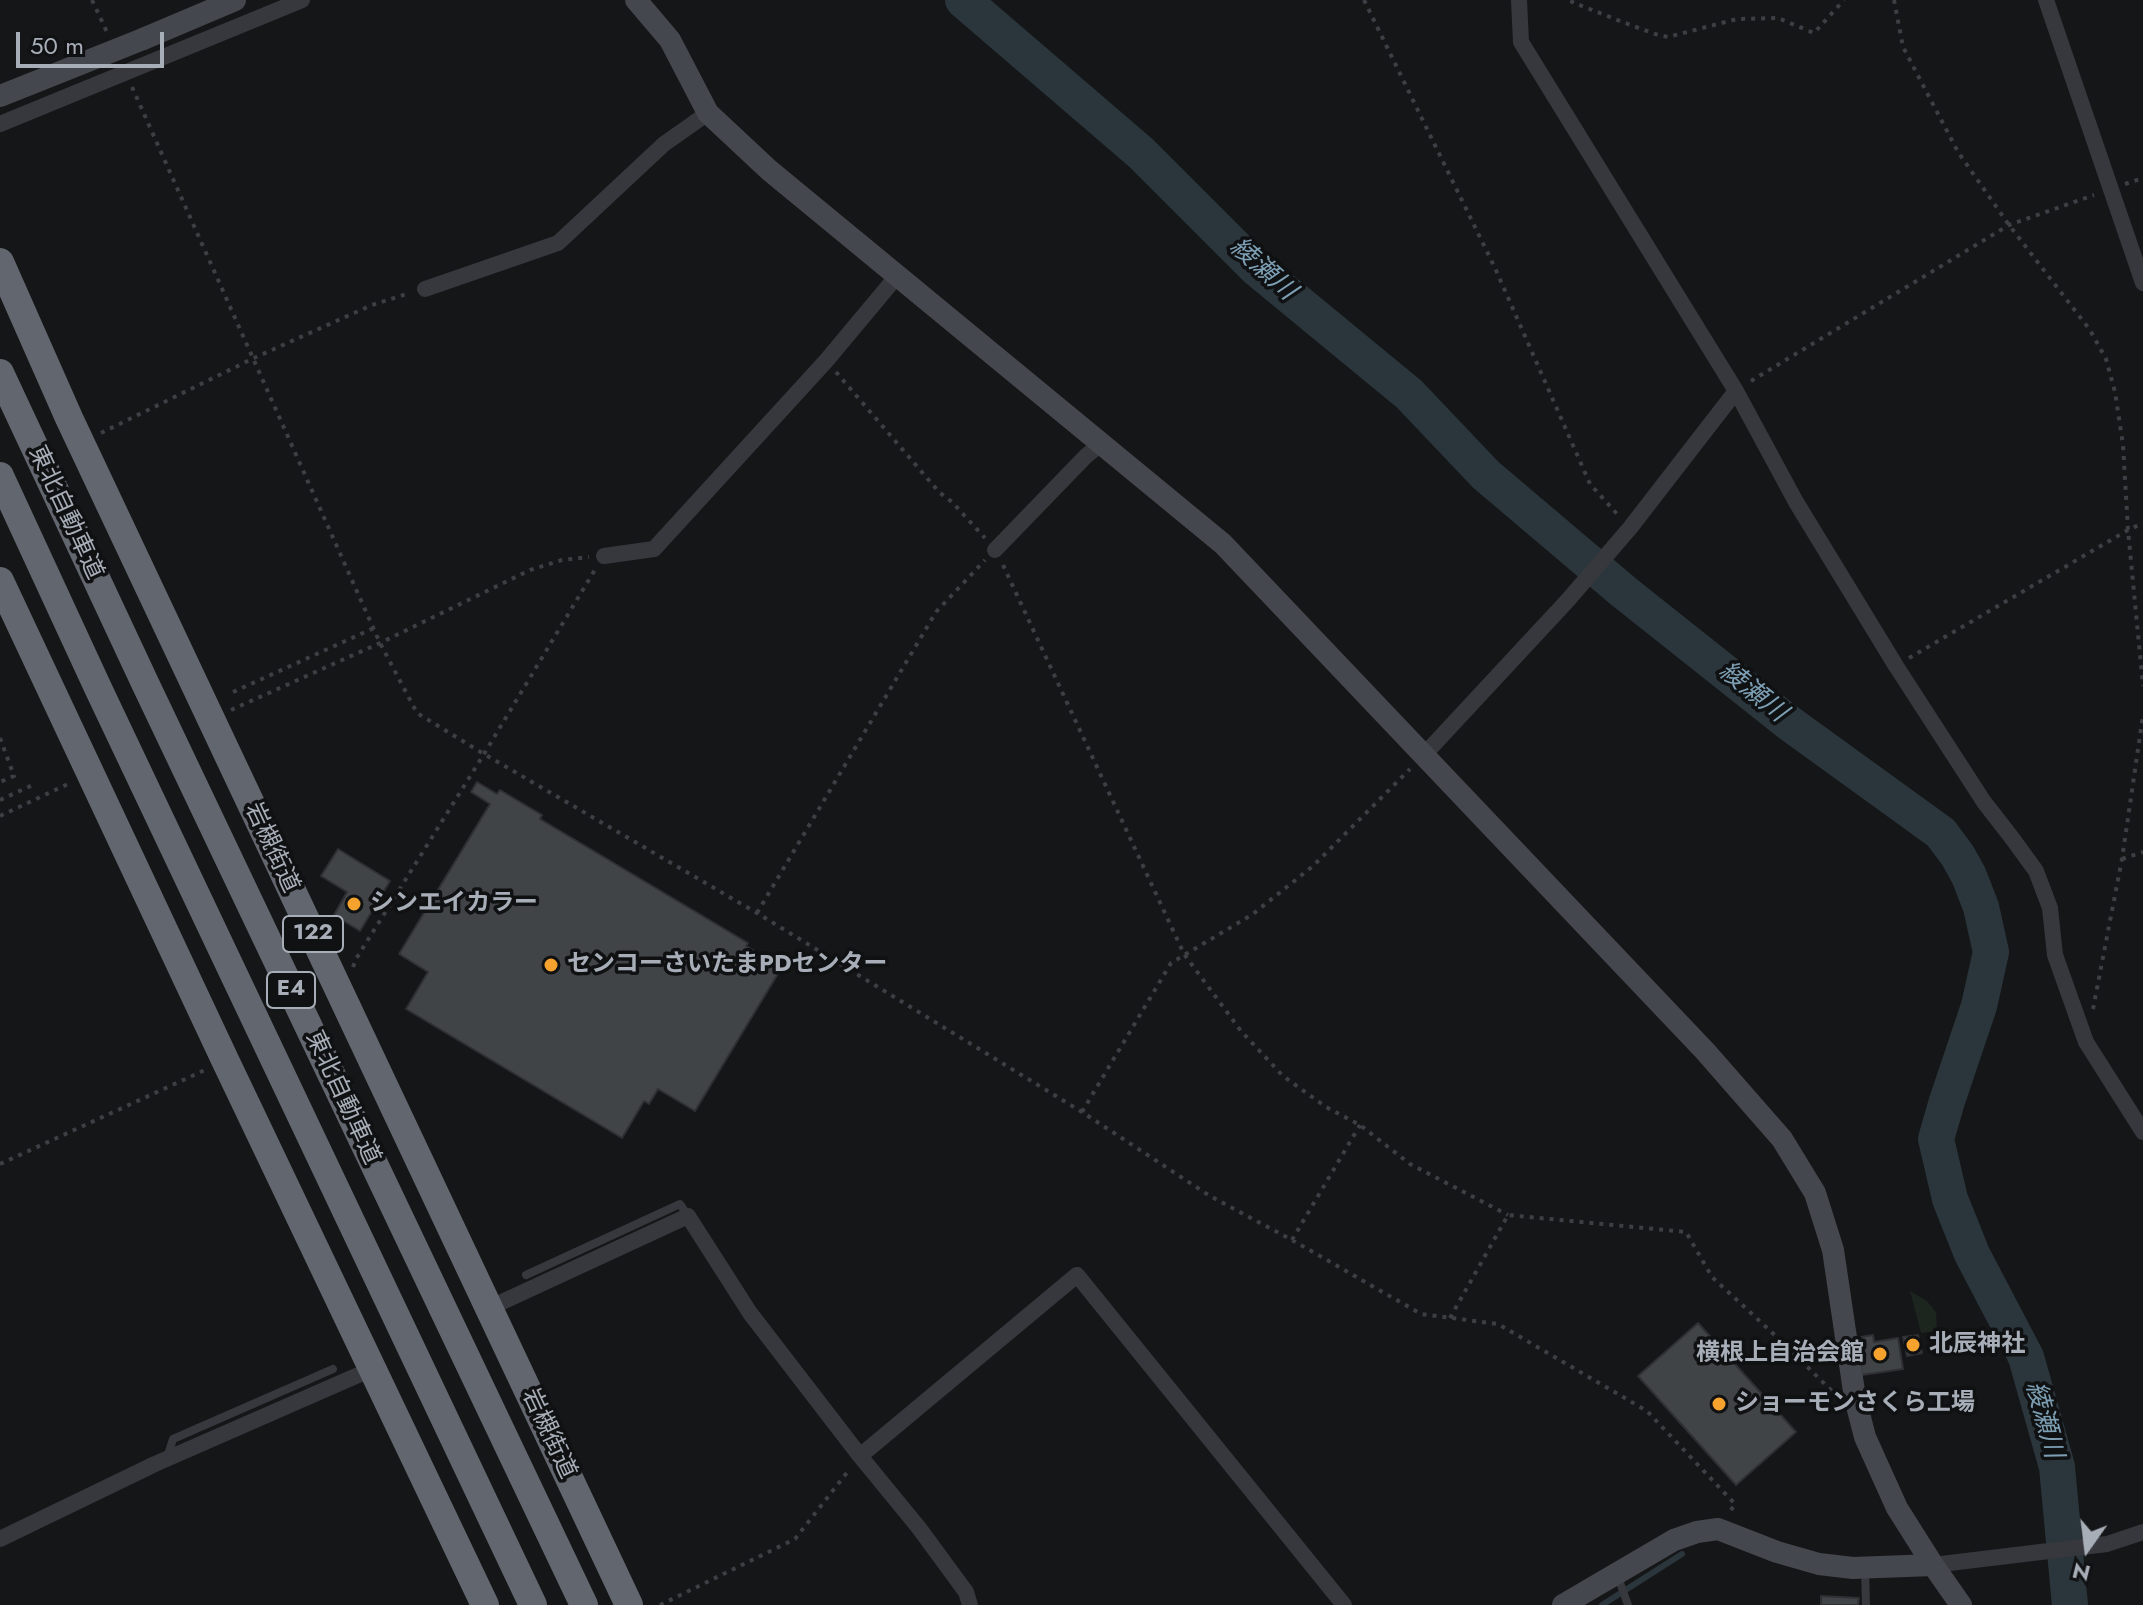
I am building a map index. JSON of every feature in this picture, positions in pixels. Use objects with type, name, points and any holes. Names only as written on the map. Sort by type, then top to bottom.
[{"type":"highway","name":"岩槻街道","points":[[0,262],[210,719],[629,1605]]},
{"type":"highway","name":"東北自動車道","points":[[0,373],[584,1605]]},
{"type":"highway","name":"東北自動車道","points":[[0,476],[533,1605]]},
{"type":"highway","points":[[0,581],[485,1605]]},
{"type":"street","points":[[0,96],[235,0]]},
{"type":"street","points":[[0,124],[302,0]]},
{"type":"street","points":[[636,0],[670,40],[708,113],[769,170],[1223,544],[1705,1051],[1782,1139],[1815,1193],[1833,1250],[1855,1398],[1865,1437],[1897,1508],[1961,1605]]},
{"type":"street","points":[[1519,0],[1521,42],[1736,391],[1796,502],[1896,666],[1984,802],[2036,871],[2050,908],[2055,955],[2086,1042],[2143,1132]]},
{"type":"street","points":[[2046,0],[2143,283]]},
{"type":"street","points":[[425,289],[558,243],[664,144],[708,113]]},
{"type":"street","points":[[604,556],[654,549],[826,361],[897,276]]},
{"type":"street","points":[[1423,756],[1568,600],[1630,528],[1736,391]]},
{"type":"street","points":[[995,550],[1102,443]]},
{"type":"street","points":[[489,1308],[688,1216],[750,1313],[929,1541],[966,1592],[970,1605]]},
{"type":"street","points":[[860,1456],[1077,1275],[1344,1605]]},
{"type":"street","points":[[0,1539],[166,1459],[372,1369]]},
{"type":"street","points":[[1563,1605],[1674,1540],[1718,1529],[1777,1552],[1819,1564],[1865,1567],[1933,1565],[2107,1544],[2143,1532]]},
{"type":"lane","points":[[526,1275],[680,1204],[688,1216]]},
{"type":"lane","points":[[166,1459],[173,1439],[333,1369]]},
{"type":"lane","points":[[1865,1567],[1866,1605]]},
{"type":"lane","points":[[1617,1572],[1628,1605]]},
{"type":"path","points":[[1364,0],[1495,268],[1590,484],[1630,528]]},
{"type":"path","points":[[1573,0],[1620,21],[1668,37],[1737,19],[1778,18],[1814,33],[1844,0]]},
{"type":"path","points":[[1894,0],[1903,47],[1958,152],[2009,225],[2090,330],[2106,359],[2115,392],[2123,445],[2143,686]]},
{"type":"path","points":[[126,73],[380,643],[417,713],[757,913],[1082,1112],[1210,1196],[1421,1314],[1498,1324],[1647,1411],[1735,1504],[1718,1529]]},
{"type":"path","points":[[1736,391],[2009,225],[2111,189]]},
{"type":"path","points":[[81,442],[372,305],[425,289]]},
{"type":"path","points":[[826,361],[939,492],[952,502],[995,550],[1184,954],[1241,1031],[1283,1076],[1326,1107],[1360,1125],[1410,1164],[1508,1215],[1686,1232],[1712,1277],[1835,1394],[1855,1398]]},
{"type":"path","points":[[1896,666],[2143,523]]},
{"type":"path","points":[[757,913],[936,612],[995,550]]},
{"type":"path","points":[[210,719],[380,643],[530,570],[562,560],[604,556]]},
{"type":"path","points":[[343,998],[356,959],[604,556]]},
{"type":"path","points":[[233,692],[374,628]]},
{"type":"path","points":[[2086,1042],[2122,859],[2143,715]]},
{"type":"path","points":[[0,738],[14,776],[0,782]]},
{"type":"path","points":[[1082,1112],[1171,963],[1253,914],[1313,866],[1423,756]]},
{"type":"path","points":[[0,816],[91,773]]},
{"type":"path","points":[[0,800],[35,784]]},
{"type":"path","points":[[2122,859],[2143,852]]},
{"type":"path","points":[[0,1164],[225,1060]]},
{"type":"path","points":[[1292,1240],[1360,1125]]},
{"type":"path","points":[[1450,1318],[1508,1215]]},
{"type":"path","points":[[660,1605],[795,1539],[860,1456]]},
{"type":"shaded area","points":[[1910,1291],[1927,1301],[1936,1312],[1937,1331],[1921,1333]]},
{"type":"building","points":[[477,782],[497,794],[500,790],[542,815],[540,819],[748,943],[746,946],[782,967],[695,1111],[658,1089],[649,1104],[644,1101],[622,1138],[406,1009],[428,972],[399,954],[490,804],[471,792]]},
{"type":"building","points":[[338,849],[390,881],[360,931],[334,915],[347,892],[321,876]]},
{"type":"building","points":[[1698,1323],[1796,1432],[1736,1485],[1638,1376]]},
{"type":"building","points":[[1873,1335],[1874,1342],[1898,1338],[1903,1369],[1862,1375],[1857,1344],[1862,1343],[1861,1337]]},
{"type":"building","name":"北辰神社","points":[[1918,1335],[1922,1353],[1907,1356],[1903,1337]]},
{"type":"building","points":[[1821,1596],[1859,1598],[1858,1605],[1821,1605]]},
{"type":"waterway","name":"綾瀬川","points":[[963,0],[1141,153],[1256,268],[1409,394],[1486,475],[1624,592],[1789,723],[1941,833],[1958,856],[1981,907],[1991,952],[1979,1006],[1936,1139],[1950,1199],[1972,1254],[2026,1357],[2057,1467],[2070,1605]]},
{"type":"waterway","points":[[1602,1605],[1682,1554]]},
{"type":"place","name":"シンエイカラー","points":[[354,904]]},
{"type":"place","name":"センコーさいたまPDセンター","points":[[551,965]]},
{"type":"place","name":"北辰神社","points":[[1913,1345]]},
{"type":"place","name":"横根上自治会館","points":[[1880,1354]]},
{"type":"place","name":"ショーモンさくら工場","points":[[1719,1404]]}]
